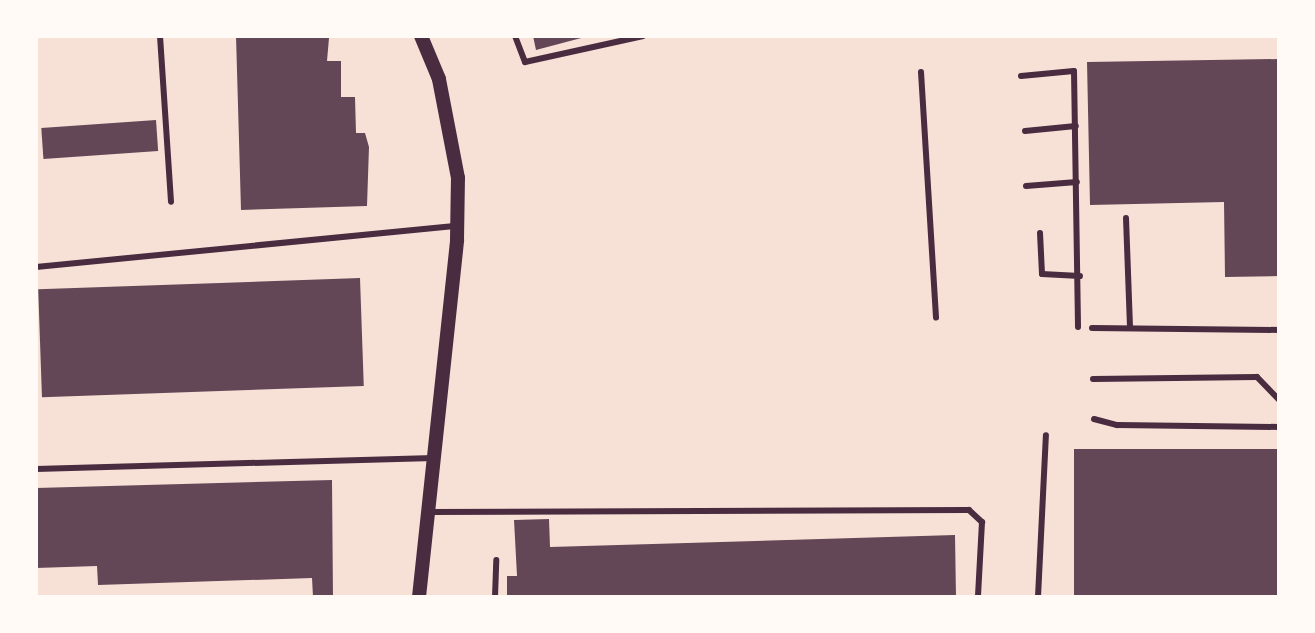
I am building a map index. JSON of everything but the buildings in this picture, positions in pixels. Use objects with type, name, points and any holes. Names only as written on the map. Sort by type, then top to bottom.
[{"type":"street","points":[[419,597],[457,226],[458,178],[439,79],[421,36]]},
{"type":"lane","points":[[160,36],[171,202]]},
{"type":"lane","points":[[515,36],[525,62],[643,36]]},
{"type":"lane","points":[[1021,76],[1074,71],[1080,276],[1078,327]]},
{"type":"lane","points":[[921,72],[936,318]]},
{"type":"lane","points":[[1025,131],[1076,126]]},
{"type":"lane","points":[[1026,186],[1077,182]]},
{"type":"lane","points":[[1126,218],[1130,328]]},
{"type":"lane","points":[[36,267],[457,226]]},
{"type":"lane","points":[[1040,233],[1042,274],[1080,276]]},
{"type":"lane","points":[[1092,328],[1279,330]]},
{"type":"lane","points":[[1093,379],[1257,377],[1279,400]]},
{"type":"lane","points":[[1094,419],[1117,425],[1279,427]]},
{"type":"lane","points":[[1038,597],[1046,435]]},
{"type":"lane","points":[[36,469],[434,458]]},
{"type":"lane","points":[[428,512],[969,510],[982,522],[978,597]]},
{"type":"lane","points":[[495,597],[496,560]]}]
